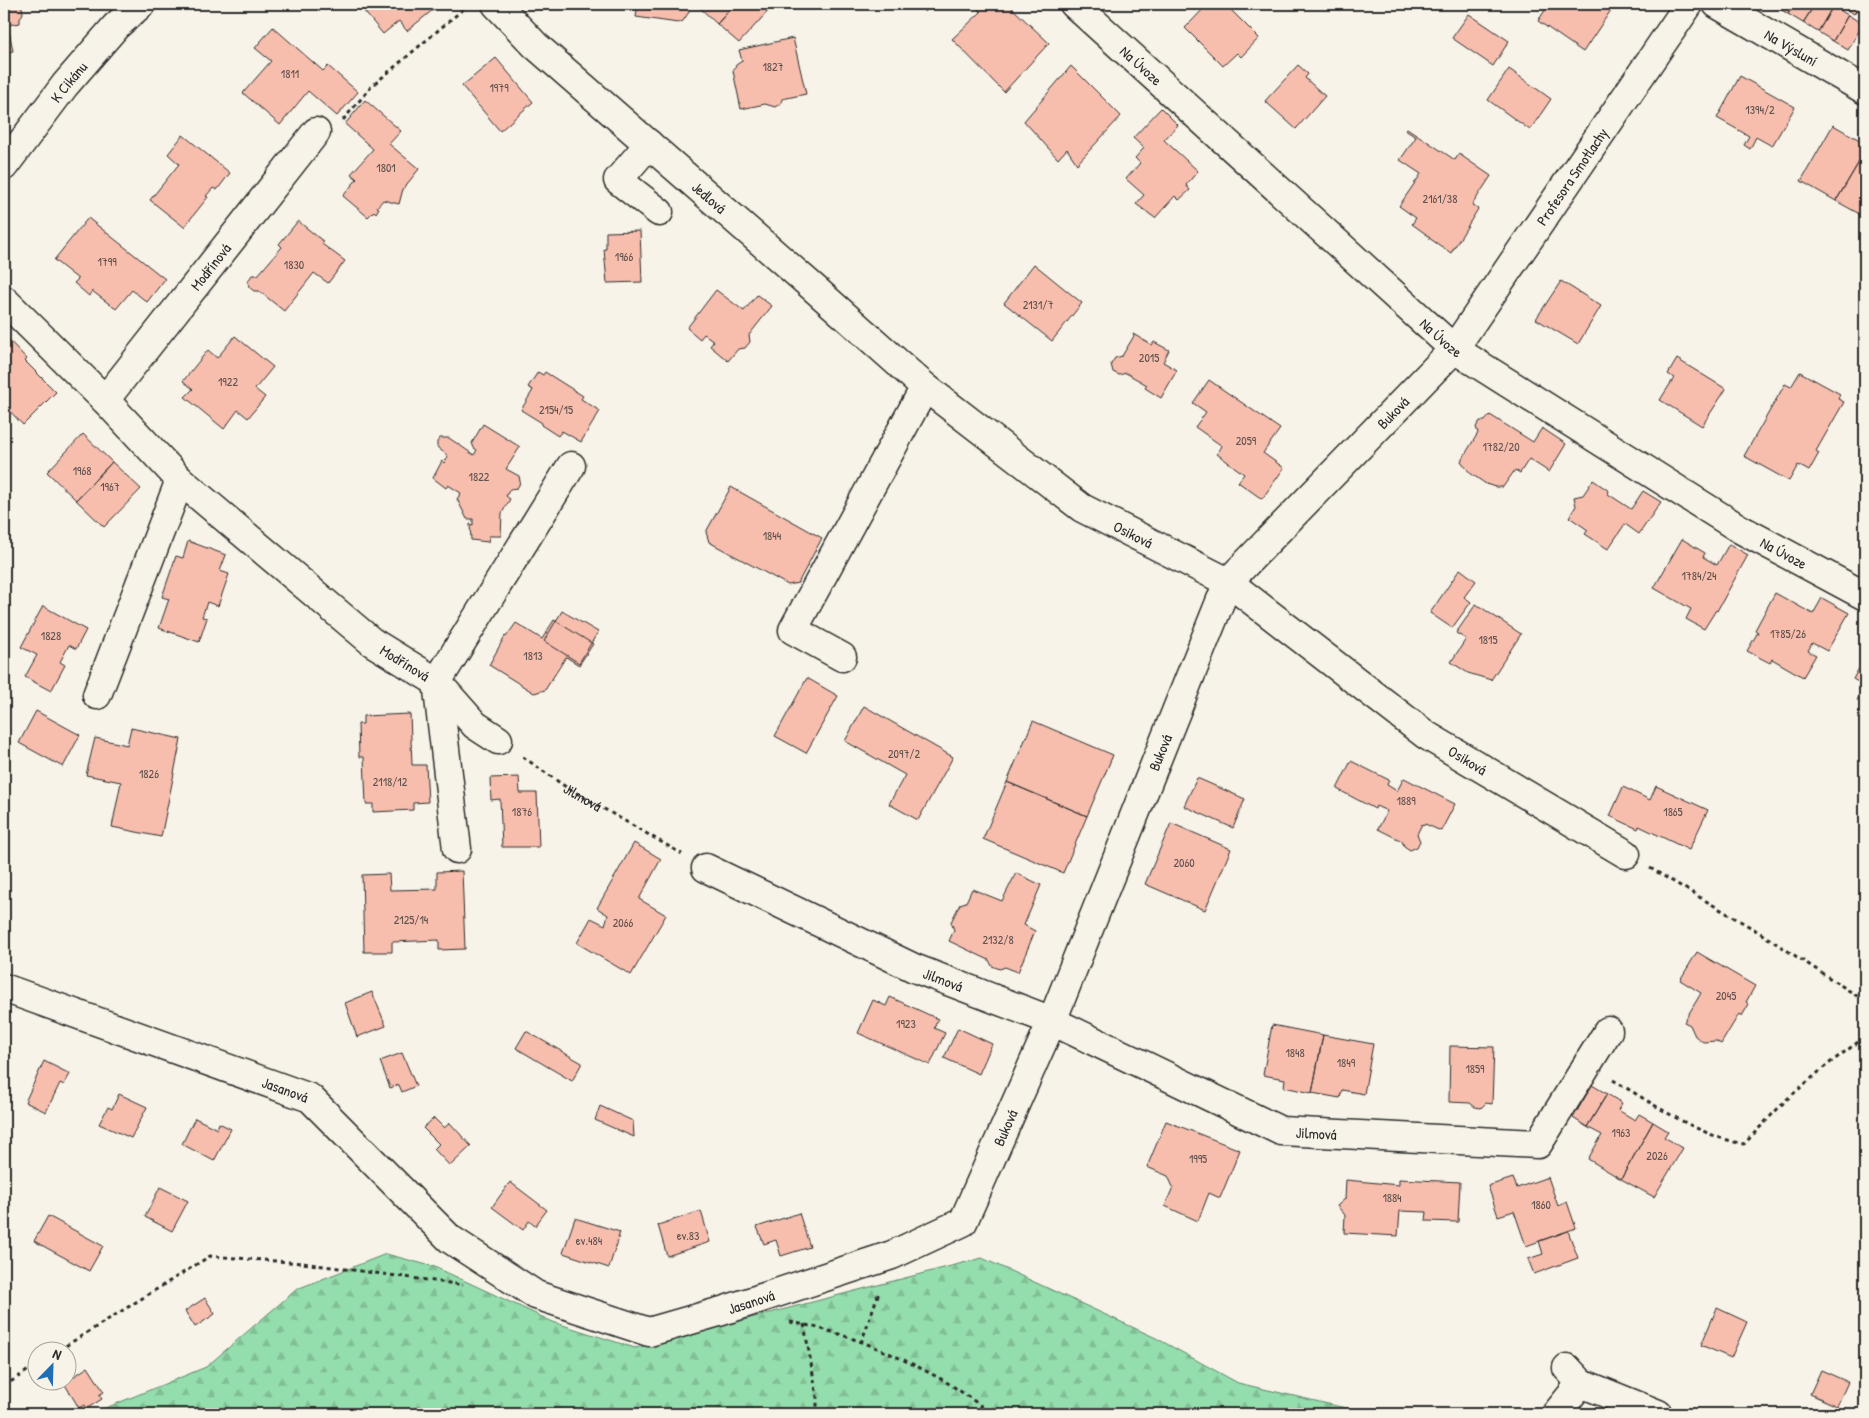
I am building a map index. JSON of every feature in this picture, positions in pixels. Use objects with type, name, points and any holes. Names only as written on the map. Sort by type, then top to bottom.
[{"type":"street","name":"K Cikánu","points":[[4,166],[65,85],[116,26],[141,4]]},
{"type":"street","name":"Jedlová","points":[[496,4],[535,45],[925,387]]},
{"type":"street","name":"Na Úvoze","points":[[1074,4],[1454,349],[1740,529],[1865,596]]},
{"type":"street","name":"Profesora Smotlachy","points":[[1454,349],[1689,4]]},
{"type":"street","name":"Na Výsluní","points":[[1717,4],[1865,90]]},
{"type":"street","name":"Modřínová","points":[[105,400],[316,132]]},
{"type":"street","points":[[649,144],[618,180],[659,212]]},
{"type":"street","name":"Modřínová","points":[[4,300],[105,400],[180,480],[372,642],[437,682],[571,466]]},
{"type":"street","name":"Buková","points":[[962,1222],[1052,1021],[1228,582],[1454,349]]},
{"type":"street","points":[[842,657],[793,630],[925,387]]},
{"type":"street","name":"Osiková","points":[[925,387],[1082,508],[1228,582],[1426,735],[1626,854]]},
{"type":"street","points":[[97,695],[180,480]]},
{"type":"street","points":[[437,682],[475,725],[498,740]]},
{"type":"street","points":[[437,682],[457,850]]},
{"type":"street","name":"Jilmová","points":[[706,868],[914,968],[1052,1021],[1281,1131],[1538,1144],[1608,1031]]},
{"type":"street","name":"Jasanová","points":[[4,988],[310,1098],[450,1239],[536,1295],[649,1332],[722,1311],[892,1255],[962,1222]]},
{"type":"street","points":[[1556,1414],[1574,1376],[1658,1414]]},
{"type":"path","points":[[316,132],[336,128],[372,86],[469,4]]},
{"type":"path","name":"Jilmová","points":[[498,740],[566,787],[706,868]]},
{"type":"path","points":[[1626,854],[1757,931],[1865,1000]]},
{"type":"path","points":[[1587,1065],[1703,1132],[1723,1140],[1744,1144],[1786,1100],[1865,1036]]},
{"type":"path","points":[[860,1343],[892,1255]]},
{"type":"path","points":[[75,1340],[210,1256],[302,1263],[468,1286]]},
{"type":"path","points":[[787,1321],[818,1327],[894,1355],[943,1380],[993,1414]]},
{"type":"path","points":[[804,1324],[817,1397],[817,1414]]},
{"type":"path","points":[[4,1386],[28,1370]]},
{"type":"green space","points":[[386,1254],[435,1267],[553,1322],[635,1348],[982,1258],[1156,1338],[1238,1383],[1371,1414],[91,1414],[206,1367],[297,1289]]},
{"type":"building","points":[[4,4],[18,4],[22,7],[23,13],[20,23],[8,25],[13,51],[4,53]]},
{"type":"building","points":[[358,4],[440,4],[407,31],[399,21],[383,34]]},
{"type":"building","points":[[638,4],[688,4],[689,12],[683,21],[678,23],[636,17]]},
{"type":"building","points":[[696,4],[735,4],[717,24]]},
{"type":"building","points":[[735,4],[764,4],[770,9],[739,43],[717,24]]},
{"type":"building","points":[[916,4],[933,4],[925,12]]},
{"type":"building","points":[[973,4],[1016,4],[1012,8],[1049,43],[1004,92],[952,39],[981,12]]},
{"type":"building","points":[[1208,4],[1225,4],[1259,38],[1241,57],[1237,53],[1223,66],[1185,28]]},
{"type":"building","points":[[1549,4],[1554,4],[1558,7],[1561,4],[1615,4],[1583,52],[1538,21]]},
{"type":"building","points":[[1774,4],[1795,4],[1788,14]]},
{"type":"building","points":[[1795,4],[1815,4],[1803,23],[1788,14]]},
{"type":"building","points":[[1815,4],[1829,4],[1833,6],[1818,32],[1803,23]]},
{"type":"building","points":[[1837,4],[1860,4],[1854,14]]},
{"type":"building","points":[[1833,6],[1848,15],[1833,41],[1818,32]]},
{"type":"building","points":[[1469,14],[1509,41],[1493,66],[1452,38]]},
{"type":"building","points":[[1848,15],[1863,24],[1848,50],[1833,41]]},
{"type":"building","points":[[273,27],[323,71],[328,66],[358,92],[337,116],[308,91],[280,125],[243,93],[271,61],[255,48]]},
{"type":"building","points":[[793,38],[806,94],[782,99],[781,103],[775,107],[765,104],[741,109],[733,71],[736,65],[742,61],[739,50]]},
{"type":"building","points":[[496,58],[533,102],[500,131],[462,86]]},
{"type":"building","points":[[1298,65],[1308,74],[1305,78],[1325,96],[1296,129],[1265,101]]},
{"type":"building","points":[[1071,66],[1121,116],[1077,164],[1067,149],[1058,159],[1024,121]]},
{"type":"building","points":[[1509,69],[1551,99],[1530,130],[1488,100]]},
{"type":"building","points":[[1740,76],[1795,107],[1772,146],[1756,137],[1750,149],[1744,145],[1749,136],[1717,118]]},
{"type":"building","points":[[365,100],[401,131],[389,144],[419,169],[403,189],[399,204],[383,200],[377,207],[379,208],[376,213],[374,211],[368,217],[343,196],[357,179],[351,174],[373,149],[345,124]]},
{"type":"building","points":[[1161,108],[1178,125],[1164,140],[1198,171],[1186,185],[1190,190],[1179,200],[1175,196],[1155,218],[1136,204],[1144,195],[1126,179],[1140,163],[1135,158],[1144,148],[1133,138]]},
{"type":"building","points":[[1833,125],[1865,143],[1865,152],[1836,201],[1801,181]]},
{"type":"building","points":[[1407,128],[1455,160],[1459,154],[1491,176],[1472,205],[1478,209],[1451,253],[1412,224],[1416,218],[1399,206],[1421,174],[1400,160],[1416,137],[1405,130]]},
{"type":"building","points":[[183,135],[230,173],[217,190],[213,188],[206,196],[208,197],[184,227],[150,200],[179,164],[168,154]]},
{"type":"building","points":[[1865,152],[1865,217],[1836,201]]},
{"type":"building","points":[[88,218],[165,279],[147,302],[132,290],[116,309],[92,291],[89,296],[74,283],[78,279],[54,260]]},
{"type":"building","points":[[298,221],[324,242],[322,244],[345,261],[328,283],[314,273],[284,311],[259,291],[254,291],[249,287],[248,281],[252,275],[258,275],[282,247],[279,244]]},
{"type":"building","points":[[640,231],[642,282],[607,283],[604,249],[606,249],[606,232]]},
{"type":"building","points":[[1034,264],[1082,303],[1052,341],[1004,303]]},
{"type":"building","points":[[1561,281],[1601,306],[1578,344],[1536,319]]},
{"type":"building","points":[[716,290],[744,311],[757,295],[772,306],[749,335],[750,342],[745,348],[738,349],[728,361],[710,346],[714,341],[704,334],[700,339],[687,328]]},
{"type":"building","points":[[1133,334],[1152,345],[1154,342],[1169,350],[1163,362],[1177,370],[1161,398],[1145,388],[1147,385],[1126,373],[1119,375],[1113,372],[1111,364],[1115,358],[1122,356],[1134,336]]},
{"type":"building","points":[[4,335],[27,359],[25,361],[56,392],[23,425],[4,405]]},
{"type":"building","points":[[235,336],[273,367],[255,389],[265,397],[248,418],[238,410],[224,429],[185,397],[193,389],[183,381],[208,350],[217,358]]},
{"type":"building","points":[[1677,359],[1726,389],[1702,426],[1660,400],[1674,378],[1668,374]]},
{"type":"building","points":[[538,372],[543,375],[545,372],[583,396],[581,399],[600,411],[581,442],[562,431],[558,436],[521,410],[533,390],[528,387]]},
{"type":"building","points":[[1800,372],[1840,394],[1838,399],[1844,402],[1816,451],[1819,453],[1809,471],[1798,465],[1789,481],[1744,456],[1785,384],[1791,387]]},
{"type":"building","points":[[1209,380],[1280,429],[1263,453],[1284,468],[1262,499],[1238,482],[1244,474],[1217,454],[1222,446],[1195,427],[1206,412],[1193,403]]},
{"type":"building","points":[[1490,415],[1533,442],[1542,428],[1566,444],[1549,472],[1529,459],[1520,473],[1515,470],[1503,487],[1486,484],[1470,473],[1461,461],[1478,433],[1476,427],[1480,421],[1485,421]]},
{"type":"building","points":[[483,424],[520,447],[506,469],[519,476],[519,485],[517,488],[510,489],[506,496],[510,499],[502,513],[501,536],[489,536],[488,542],[471,540],[470,524],[473,525],[473,519],[467,519],[457,499],[461,493],[448,485],[446,488],[433,478],[442,461],[444,463],[448,456],[437,447],[437,442],[440,438],[449,438],[474,455],[477,450],[472,443]]},
{"type":"building","points":[[83,434],[112,462],[76,500],[47,472]]},
{"type":"building","points":[[112,462],[141,489],[104,527],[76,500]]},
{"type":"building","points":[[1593,480],[1609,491],[1608,494],[1631,509],[1643,491],[1661,502],[1639,534],[1625,524],[1608,549],[1585,534],[1588,530],[1569,517],[1576,506],[1574,497],[1583,495]]},
{"type":"building","points":[[731,487],[822,538],[798,583],[788,585],[709,542],[706,532]]},
{"type":"building","points":[[1682,539],[1705,553],[1703,557],[1717,565],[1729,544],[1748,555],[1717,611],[1704,629],[1686,619],[1691,609],[1654,588]]},
{"type":"building","points":[[188,541],[226,555],[220,571],[229,574],[218,606],[207,602],[202,617],[207,618],[199,642],[159,628],[169,599],[162,597],[176,556],[183,558]]},
{"type":"building","points":[[1460,569],[1476,581],[1464,597],[1471,602],[1452,628],[1430,613]]},
{"type":"building","points":[[1775,593],[1813,614],[1822,598],[1849,613],[1827,651],[1812,643],[1808,651],[1816,655],[1803,677],[1772,659],[1770,663],[1747,651],[1758,632],[1755,630]]},
{"type":"building","points":[[1476,604],[1521,634],[1491,680],[1468,673],[1451,662],[1466,639],[1456,633]]},
{"type":"building","points":[[43,606],[86,630],[76,649],[69,645],[60,662],[65,665],[51,691],[25,677],[37,655],[21,647]]},
{"type":"building","points":[[562,611],[598,632],[579,663],[544,641]]},
{"type":"building","points":[[554,620],[593,644],[579,665],[566,657],[545,690],[534,693],[489,665],[505,636],[516,623],[542,639]]},
{"type":"building","points":[[1863,661],[1865,662],[1865,686],[1853,679]]},
{"type":"building","points":[[807,678],[838,696],[806,753],[775,736]]},
{"type":"building","points":[[1865,686],[1865,704],[1857,700]]},
{"type":"building","points":[[864,706],[953,757],[918,820],[889,804],[905,775],[845,741]]},
{"type":"building","points":[[36,711],[80,735],[63,767],[19,743]]},
{"type":"building","points":[[410,714],[412,765],[426,765],[428,802],[413,803],[413,810],[373,812],[373,804],[366,804],[364,757],[359,757],[358,724],[363,724],[363,716]]},
{"type":"building","points":[[1033,721],[1113,755],[1087,816],[1007,782]]},
{"type":"building","points":[[131,728],[181,739],[161,837],[112,827],[121,782],[86,775],[95,738],[127,745]]},
{"type":"building","points":[[1351,761],[1389,780],[1387,785],[1397,791],[1404,778],[1455,804],[1441,831],[1422,824],[1417,834],[1420,841],[1417,847],[1410,850],[1404,846],[1402,841],[1378,829],[1387,811],[1376,806],[1375,809],[1337,789]]},
{"type":"building","points":[[519,777],[520,793],[537,793],[539,847],[502,847],[500,799],[491,800],[490,778]]},
{"type":"building","points":[[1197,778],[1245,799],[1233,828],[1184,806]]},
{"type":"building","points":[[1007,782],[1087,816],[1063,873],[983,839]]},
{"type":"building","points":[[1656,786],[1708,810],[1689,850],[1639,826],[1638,829],[1610,816],[1623,787],[1650,800]]},
{"type":"building","points":[[1171,823],[1231,849],[1205,910],[1145,884]]},
{"type":"building","points":[[634,843],[661,859],[639,899],[666,915],[631,975],[577,943],[591,918],[605,925],[608,915],[597,908]]},
{"type":"building","points":[[462,871],[465,949],[439,950],[439,940],[392,942],[392,952],[364,952],[362,875],[389,874],[390,890],[437,889],[437,872]]},
{"type":"building","points":[[1016,873],[1041,885],[1024,925],[1035,931],[1018,972],[1005,967],[1000,969],[992,966],[989,960],[949,941],[954,930],[951,922],[960,904],[966,902],[972,889],[1002,901]]},
{"type":"building","points":[[1697,952],[1755,986],[1746,1002],[1749,1004],[1742,1016],[1739,1014],[1721,1044],[1716,1041],[1703,1042],[1695,1036],[1690,1025],[1684,1022],[1701,993],[1680,980]]},
{"type":"building","points":[[372,992],[386,1026],[357,1037],[345,1003]]},
{"type":"building","points":[[890,997],[938,1019],[934,1028],[945,1033],[930,1065],[858,1033],[873,1000],[886,1006]]},
{"type":"building","points":[[1272,1025],[1323,1035],[1312,1093],[1284,1087],[1285,1079],[1263,1075]]},
{"type":"building","points":[[958,1028],[992,1044],[979,1074],[944,1058]]},
{"type":"building","points":[[526,1031],[582,1063],[572,1081],[516,1048]]},
{"type":"building","points":[[1323,1035],[1373,1044],[1364,1094],[1342,1090],[1340,1098],[1312,1093]]},
{"type":"building","points":[[1450,1046],[1494,1047],[1492,1104],[1486,1103],[1481,1108],[1475,1107],[1470,1103],[1449,1102]]},
{"type":"building","points":[[402,1053],[416,1086],[402,1092],[399,1085],[390,1088],[380,1061]]},
{"type":"building","points":[[44,1061],[70,1074],[64,1085],[60,1083],[46,1112],[25,1102]]},
{"type":"building","points":[[1592,1085],[1607,1094],[1587,1127],[1573,1118]]},
{"type":"building","points":[[119,1094],[147,1107],[131,1138],[99,1124],[108,1107],[112,1109]]},
{"type":"building","points":[[1607,1094],[1622,1103],[1618,1110],[1635,1120],[1639,1114],[1653,1122],[1621,1179],[1588,1159],[1602,1135],[1587,1127]]},
{"type":"building","points":[[600,1106],[633,1121],[634,1137],[595,1120]]},
{"type":"building","points":[[195,1118],[217,1129],[219,1123],[231,1129],[214,1161],[182,1144]]},
{"type":"building","points":[[434,1118],[444,1128],[450,1123],[471,1146],[450,1166],[434,1149],[439,1144],[423,1128]]},
{"type":"building","points":[[1166,1121],[1240,1150],[1220,1198],[1209,1193],[1198,1221],[1165,1206],[1173,1187],[1168,1176],[1147,1167]]},
{"type":"building","points":[[1653,1122],[1668,1131],[1664,1137],[1683,1148],[1654,1197],[1621,1179]]},
{"type":"building","points":[[1548,1177],[1558,1206],[1567,1202],[1576,1228],[1526,1246],[1514,1211],[1498,1216],[1488,1186],[1513,1178],[1517,1188]]},
{"type":"building","points":[[1399,1179],[1460,1182],[1458,1222],[1426,1221],[1427,1212],[1400,1211],[1398,1236],[1344,1233],[1345,1215],[1337,1206],[1345,1199],[1346,1180],[1399,1185]]},
{"type":"building","points":[[510,1182],[547,1210],[535,1226],[529,1221],[523,1230],[492,1207]]},
{"type":"building","points":[[160,1187],[188,1201],[172,1231],[145,1217]]},
{"type":"building","points":[[701,1211],[710,1242],[667,1256],[658,1225]]},
{"type":"building","points":[[799,1213],[810,1247],[781,1256],[776,1240],[764,1244],[757,1227]]},
{"type":"building","points":[[48,1216],[103,1246],[89,1271],[34,1241]]},
{"type":"building","points":[[575,1218],[620,1232],[609,1268],[563,1253]]},
{"type":"building","points":[[1568,1231],[1578,1258],[1534,1274],[1528,1259],[1543,1254],[1539,1241]]},
{"type":"building","points":[[205,1298],[215,1314],[195,1327],[185,1311]]},
{"type":"building","points":[[1717,1308],[1747,1322],[1731,1358],[1701,1345]]},
{"type":"building","points":[[88,1367],[104,1392],[99,1395],[102,1399],[86,1409],[84,1405],[79,1408],[68,1390],[78,1390],[78,1374]]},
{"type":"building","points":[[1821,1370],[1848,1382],[1837,1406],[1810,1394]]}]
